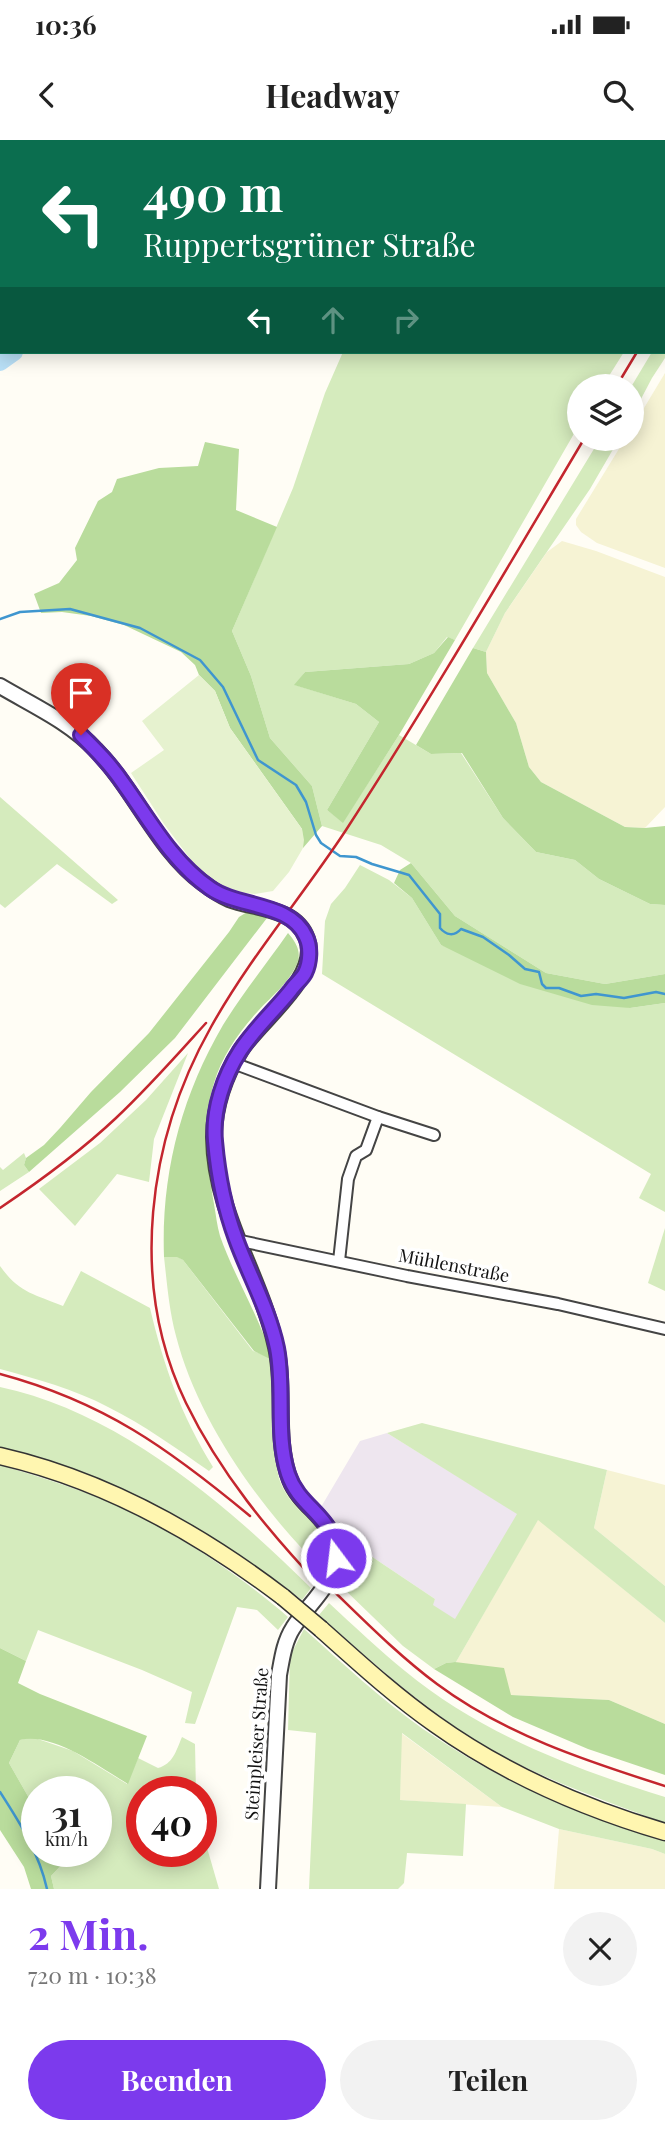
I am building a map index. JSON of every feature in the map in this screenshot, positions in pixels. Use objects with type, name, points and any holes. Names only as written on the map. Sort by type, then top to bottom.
[{"type":"main road","points":[[0,1457],[84,1483],[160,1517],[206,1542],[283,1597],[395,1694],[435,1724],[502,1767],[585,1806],[665,1832]]},
{"type":"street","name":"Steinpleiser Straße","points":[[0,686],[81,735],[98,751],[159,835],[199,881],[229,899],[274,910],[295,921],[307,938],[308,960],[304,973],[253,1033],[233,1063],[222,1089],[214,1135],[217,1171],[225,1207],[270,1321],[277,1349],[281,1384],[283,1460],[291,1483],[298,1495],[323,1520],[332,1536],[336,1551],[328,1580],[291,1631],[279,1675],[268,1889]]},
{"type":"street","points":[[233,1063],[434,1135]]},
{"type":"street","points":[[339,1261],[348,1179],[356,1156],[366,1150],[378,1117]]},
{"type":"street","name":"Mühlenstraße","points":[[236,1240],[558,1304],[665,1329]]},
{"type":"shaded area","points":[[665,373],[665,568],[597,543],[576,525],[576,519],[618,451],[644,451],[644,408]]},
{"type":"shaded area","points":[[562,541],[665,577],[665,807],[645,828],[625,827],[541,782],[529,767],[516,723],[487,673],[486,652],[505,613],[547,552]]},
{"type":"shaded area","points":[[387,1433],[518,1514],[455,1620],[432,1605],[435,1599],[347,1540],[321,1507],[360,1441]]},
{"type":"shaded area","points":[[607,1470],[665,1485],[665,1586],[594,1528]]},
{"type":"shaded area","points":[[538,1519],[665,1623],[665,1724],[609,1700],[511,1695],[456,1662]]},
{"type":"shaded area","points":[[401,1733],[502,1807],[400,1800]]},
{"type":"shaded area","points":[[559,1829],[665,1854],[665,1889],[554,1889]]},
{"type":"green space","points":[[342,354],[623,354],[610,374],[567,374],[567,446],[455,640],[447,637],[434,653],[409,664],[305,672],[295,685],[356,704],[379,722],[327,810],[343,822],[399,735],[431,754],[461,753],[503,818],[536,852],[575,860],[599,879],[650,904],[665,905],[665,974],[605,984],[546,973],[455,916],[411,863],[381,845],[322,826],[312,786],[270,738],[251,676],[232,631],[293,488],[325,393]]},
{"type":"green space","points":[[651,354],[665,354],[665,358],[644,393],[644,374],[639,374]]},
{"type":"green space","points":[[205,442],[239,449],[236,510],[277,527],[232,631],[251,676],[270,738],[312,786],[322,826],[303,848],[302,829],[230,728],[215,691],[199,675],[195,665],[181,652],[124,625],[91,616],[62,612],[41,613],[34,594],[59,583],[77,560],[75,548],[98,501],[112,492],[117,479],[159,468],[198,466]]},
{"type":"green space","points":[[593,451],[612,451],[590,489],[505,613],[486,652],[473,648]]},
{"type":"green space","points":[[448,637],[455,640],[343,823],[327,810],[379,722],[356,704],[294,685],[305,672],[409,664],[434,653]]},
{"type":"green space","points":[[473,648],[486,652],[487,673],[516,723],[529,767],[541,782],[625,827],[665,826],[665,905],[650,904],[599,879],[575,860],[536,852],[503,818],[462,753],[431,754],[416,745]]},
{"type":"green space","points":[[199,675],[215,691],[230,728],[302,829],[303,848],[289,872],[273,891],[255,894],[236,892],[213,882],[198,869],[164,824],[131,773],[164,750],[142,721]]},
{"type":"green space","points":[[0,797],[118,900],[112,904],[57,864],[5,908],[0,904]]},
{"type":"green space","points":[[411,863],[455,916],[546,973],[605,984],[665,974],[665,1003],[630,1008],[592,1005],[520,984],[441,945],[412,898],[394,883],[400,870]]},
{"type":"green space","points":[[360,865],[389,880],[412,898],[441,945],[630,1008],[665,1003],[665,1212],[639,1198],[651,1174],[322,974],[325,921],[331,904]]},
{"type":"green space","points":[[247,912],[267,918],[175,1038],[120,1092],[29,1172],[24,1165],[26,1158],[44,1145],[149,1033],[239,917]]},
{"type":"green space","points":[[288,933],[297,946],[298,961],[286,982],[251,1019],[226,1054],[210,1098],[207,1128],[209,1174],[219,1232],[267,1342],[272,1358],[268,1358],[254,1351],[183,1260],[164,1257],[164,1226],[170,1166],[185,1108],[196,1080],[223,1025]]},
{"type":"green space","points":[[188,1053],[154,1139],[149,1182],[117,1174],[75,1226],[39,1189],[100,1143],[146,1100]]},
{"type":"green space","points":[[24,1153],[24,1165],[29,1172],[0,1191],[0,1167],[3,1170]]},
{"type":"green space","points":[[665,1228],[665,1291],[648,1283]]},
{"type":"green space","points":[[164,1257],[178,1257],[183,1260],[253,1351],[272,1358],[278,1473],[289,1498],[320,1532],[326,1555],[325,1572],[301,1548],[256,1493],[216,1432],[200,1401],[176,1336]]},
{"type":"green space","points":[[0,1266],[21,1287],[63,1306],[81,1271],[150,1308],[175,1390],[213,1467],[209,1471],[147,1429],[82,1395],[0,1369]]},
{"type":"green space","points":[[0,1387],[44,1399],[87,1417],[129,1440],[169,1466],[244,1525],[311,1588],[302,1600],[232,1550],[159,1507],[82,1473],[0,1449]]},
{"type":"green space","points":[[422,1423],[607,1470],[594,1528],[665,1586],[665,1623],[538,1520],[456,1662],[434,1669],[403,1646],[342,1587],[351,1554],[347,1540],[435,1599],[433,1605],[455,1619],[517,1514],[387,1433]]},
{"type":"green space","points":[[0,1465],[84,1492],[158,1526],[249,1585],[288,1617],[278,1630],[257,1610],[237,1607],[195,1724],[185,1723],[192,1692],[142,1670],[38,1630],[26,1661],[0,1648]]},
{"type":"green space","points":[[329,1603],[405,1671],[464,1713],[529,1747],[665,1797],[665,1823],[543,1776],[474,1739],[414,1696],[319,1615]]},
{"type":"green space","points":[[304,1629],[392,1706],[451,1747],[540,1795],[601,1820],[665,1841],[665,1854],[559,1829],[502,1807],[402,1733],[400,1800],[466,1804],[463,1856],[407,1853],[404,1883],[398,1889],[309,1889],[316,1733],[288,1730],[290,1656]]},
{"type":"green space","points":[[0,1648],[26,1661],[18,1683],[147,1736],[131,1776],[126,1776],[126,1783],[61,1746],[47,1741],[20,1740],[9,1763],[21,1784],[21,1862],[0,1830]]},
{"type":"green space","points":[[455,1662],[504,1668],[511,1695],[609,1700],[665,1724],[665,1775],[588,1749],[513,1717],[434,1669]]},
{"type":"green space","points":[[32,1737],[73,1751],[126,1783],[126,1867],[213,1867],[219,1889],[54,1889],[51,1876],[59,1867],[112,1867],[112,1776],[21,1776],[21,1784],[9,1763],[20,1740]]},
{"type":"green space","points":[[182,1737],[195,1744],[196,1776],[130,1776],[138,1758],[158,1768],[171,1760]]},
{"type":"green space","points":[[24,1867],[59,1867],[51,1876],[54,1889],[31,1889]]},
{"type":"waterway","points":[[0,362],[11,354]]},
{"type":"waterway","points":[[0,619],[20,612],[70,609],[140,628],[200,660],[223,687],[258,760],[296,785],[306,802],[321,843],[340,856],[356,857],[409,875],[440,914],[440,928],[450,934],[461,929],[483,937],[525,969],[539,972],[546,988],[559,988],[581,996],[596,994],[624,998],[656,992],[665,994]]},
{"type":"waterway","points":[[0,1792],[34,1851],[47,1889]]},
{"type":"railway","points":[[624,374],[636,354]]},
{"type":"railway","points":[[323,1589],[265,1524],[230,1478],[199,1429],[168,1357],[157,1309],[152,1261],[153,1212],[160,1164],[172,1116],[189,1070],[226,1001],[377,782],[577,451]]},
{"type":"railway","points":[[0,1208],[103,1130],[206,1023]]},
{"type":"railway","points":[[0,1374],[71,1398],[133,1430],[191,1469],[250,1516]]},
{"type":"railway","points":[[318,1576],[406,1659],[463,1702],[546,1744],[665,1786]]},
{"type":"route","points":[[81,735],[98,751],[159,835],[199,881],[229,899],[274,910],[295,921],[307,938],[308,960],[304,973],[253,1033],[233,1063],[222,1089],[214,1135],[217,1171],[225,1207],[270,1321],[277,1349],[281,1384],[283,1460],[298,1495],[323,1520],[332,1536],[336,1558]]}]
